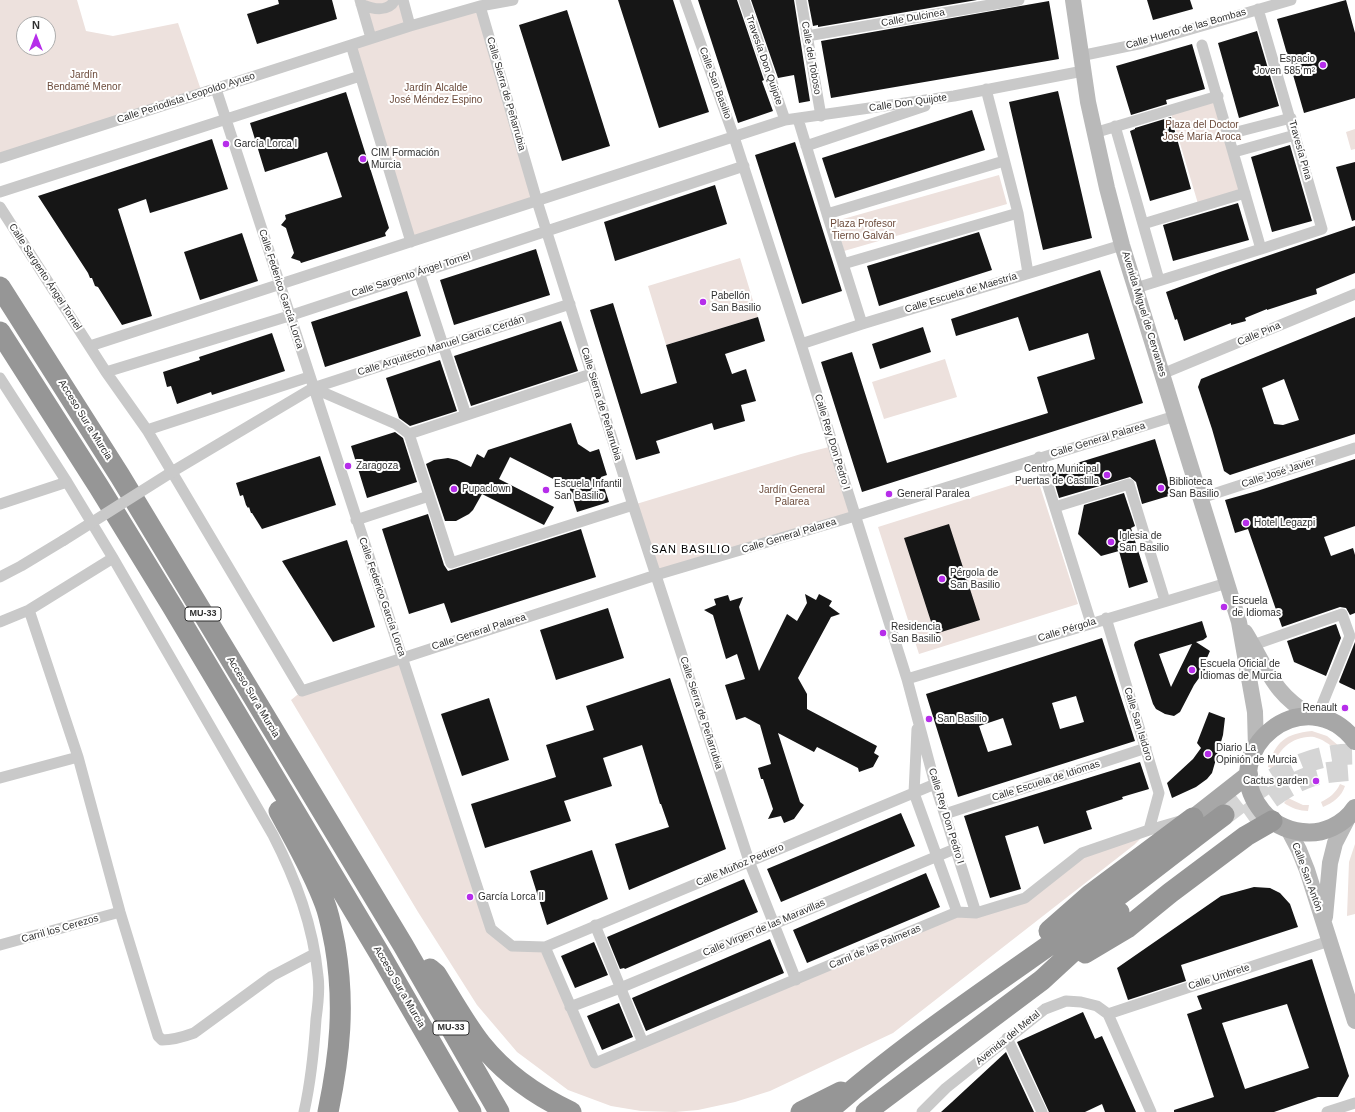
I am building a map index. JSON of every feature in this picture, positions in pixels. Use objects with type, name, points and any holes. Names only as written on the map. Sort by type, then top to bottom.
[{"type":"highway","name":"Acceso Sur a Murcia","points":[[0,287],[120,476],[403,945],[499,1112]]},
{"type":"highway","name":"Acceso Sur a Murcia","points":[[0,332],[99,487],[172,606],[381,956],[471,1112]]},
{"type":"highway","points":[[172,606],[319,887],[326,906],[339,968],[341,1021],[337,1065],[328,1112]]},
{"type":"highway","points":[[970,1002],[1090,895],[1192,818]]},
{"type":"highway","points":[[827,1112],[861,1082],[970,1002],[1227,821],[1105,922],[1042,980]]},
{"type":"highway","points":[[866,1112],[1042,980],[1127,928],[1170,893],[1246,836],[1280,825]]},
{"type":"highway","points":[[403,945],[436,974],[462,1016],[482,1045],[494,1059],[537,1094],[572,1112]]},
{"type":"highway","points":[[801,1112],[818,1102],[861,1082]]},
{"type":"main road","name":"Avenida Miguel de Cervantes","points":[[1073,0],[1094,133],[1122,245],[1240,622],[1254,712],[1256,748]]},
{"type":"main road","name":"Avenida Miguel de Cervantes","points":[[1240,622],[1267,672],[1279,690],[1291,702],[1314,717]]},
{"type":"main road","points":[[1351,734],[1333,722],[1314,717],[1292,718],[1274,726],[1261,740],[1251,760],[1249,774],[1255,800],[1265,815],[1280,825],[1306,833],[1325,830],[1342,822],[1352,812]]},
{"type":"main road","points":[[1192,818],[1249,774]]},
{"type":"main road","name":"Calle San Antón","points":[[1325,925],[1330,863],[1335,843],[1352,812]]},
{"type":"main road","name":"Calle San Antón","points":[[1280,825],[1300,850],[1355,1021]]},
{"type":"street","points":[[360,2],[373,9],[384,8],[393,3],[395,0]]},
{"type":"street","points":[[403,0],[410,26]]},
{"type":"street","name":"Calle Periodista Leopoldo Ayuso","points":[[0,158],[371,38],[480,6],[513,0]]},
{"type":"street","name":"Calle San Basilio","points":[[685,0],[744,166]]},
{"type":"street","name":"Travesía Don Quijote","points":[[744,0],[785,120]]},
{"type":"street","name":"Calle del Toboso","points":[[801,0],[821,116]]},
{"type":"street","name":"Calle Dulcinea","points":[[807,36],[1019,0]]},
{"type":"street","name":"Calle Huerto de las Bombas","points":[[1082,63],[1143,43],[1258,9],[1274,2],[1291,0]]},
{"type":"street","points":[[360,2],[371,38]]},
{"type":"street","name":"Calle Sierra de Peñarrubia","points":[[480,6],[546,231],[633,505],[749,861],[796,980]]},
{"type":"street","name":"Travesía Pina","points":[[1258,9],[1322,228],[1261,249]]},
{"type":"street","points":[[351,45],[412,242]]},
{"type":"street","points":[[1136,288],[1261,249],[1229,134],[1202,45]]},
{"type":"street","name":"Calle Don Quijote","points":[[734,137],[785,120],[954,96],[986,89],[1082,63]]},
{"type":"street","points":[[0,192],[360,76]]},
{"type":"street","name":"Calle Federico García Lorca","points":[[216,89],[491,929],[512,946],[545,947]]},
{"type":"street","points":[[986,89],[1018,213],[1028,273]]},
{"type":"street","points":[[806,146],[954,96]]},
{"type":"street","points":[[1094,133],[1218,96]]},
{"type":"street","points":[[1229,134],[1291,118]]},
{"type":"street","points":[[798,119],[862,324]]},
{"type":"street","points":[[1115,126],[1158,280]]},
{"type":"street","points":[[1234,152],[1295,135]]},
{"type":"street","points":[[90,346],[734,137]]},
{"type":"street","points":[[827,214],[1004,160]]},
{"type":"street","name":"Calle Sargento Ángel Tornel","points":[[0,207],[106,372],[290,316],[419,272],[744,166]]},
{"type":"street","name":"Calle Rey Don Pedro I","points":[[744,166],[907,679],[935,784],[976,913]]},
{"type":"street","points":[[1143,224],[1245,193]]},
{"type":"street","points":[[843,264],[1018,213]]},
{"type":"street","name":"Calle Escuela de Maestría","points":[[801,344],[1122,245]]},
{"type":"street","points":[[419,272],[466,415]]},
{"type":"street","name":"Calle Pina","points":[[1162,374],[1355,294]]},
{"type":"street","name":"Calle Arquitecto Manuel García Cerdán","points":[[0,577],[21,566],[175,470],[313,388],[570,304]]},
{"type":"street","points":[[106,372],[147,430],[310,377]]},
{"type":"street","points":[[409,434],[592,374]]},
{"type":"street","points":[[0,378],[67,482],[113,558],[280,848],[299,891],[307,919],[318,977],[317,1013],[310,1085],[304,1112]]},
{"type":"street","points":[[313,388],[396,424],[409,434],[452,563],[633,505]]},
{"type":"street","name":"Calle General Palarea","points":[[147,430],[302,691],[656,575],[855,516],[1039,457],[1175,416]]},
{"type":"street","name":"Calle José Javier","points":[[1200,498],[1355,448]]},
{"type":"street","points":[[1039,457],[1091,623]]},
{"type":"street","points":[[0,504],[67,482]]},
{"type":"street","points":[[1055,507],[1129,484],[1165,601]]},
{"type":"street","points":[[356,520],[429,496]]},
{"type":"street","points":[[0,622],[29,610],[113,558]]},
{"type":"street","name":"Calle Pérgola","points":[[907,679],[1106,618],[1227,583]]},
{"type":"street","points":[[29,610],[78,757],[120,912],[158,1036],[162,1040],[181,1038],[194,1033],[272,976],[314,954]]},
{"type":"street","points":[[1253,645],[1342,614],[1350,636],[1314,717]]},
{"type":"street","name":"Calle San Isidoro","points":[[1106,618],[1159,793],[1149,830]]},
{"type":"street","name":"Calle Rey Don Pedro I","points":[[918,719],[914,792],[957,912]]},
{"type":"street","name":"Calle Escuela de Idiomas","points":[[945,814],[1146,748]]},
{"type":"street","points":[[0,778],[78,757]]},
{"type":"street","name":"Calle Muñoz Pedrero","points":[[545,947],[935,784]]},
{"type":"street","name":"Carril de las Palmeras","points":[[570,1007],[594,1063],[957,912],[976,913],[1025,898],[1082,853],[1149,830],[1192,818]]},
{"type":"street","name":"Calle Virgen de las Maravillas","points":[[570,1007],[620,988],[956,848]]},
{"type":"street","name":"Carril los Cerezos","points":[[0,945],[120,912]]},
{"type":"street","points":[[595,925],[643,1043]]},
{"type":"street","name":"Calle Umbrete","points":[[1108,1014],[1329,941]]},
{"type":"street","points":[[545,947],[570,1007]]},
{"type":"street","name":"Avenida del Metal","points":[[922,1112],[946,1088],[1045,1009],[1066,1001],[1081,1002],[1097,1006],[1108,1014]]},
{"type":"street","points":[[1108,1014],[1151,1112]]},
{"type":"street","points":[[1007,1038],[1042,1112]]},
{"type":"street","points":[[1327,1112],[1355,1103]]},
{"type":"green space","name":"Jardín Bendamé Menor","points":[[0,0],[77,0],[86,31],[113,36],[178,23],[202,93],[0,158]]},
{"type":"green space","name":"Jardín Alcalde José Méndez Espino","points":[[360,0],[403,0],[410,26],[480,6],[537,201],[411,242],[351,45],[371,38]]},
{"type":"green space","name":"Plaza del Doctor José María Aroca","points":[[1218,96],[1245,193],[1199,207],[1170,110]]},
{"type":"green space","points":[[1355,129],[1355,149],[1351,150],[1346,132]]},
{"type":"green space","name":"Plaza Profesor Tierno Galván","points":[[999,175],[1007,204],[844,251],[836,221]]},
{"type":"green space","name":"Pabellón San Basilio","points":[[740,258],[758,317],[666,345],[648,286]]},
{"type":"green space","points":[[945,359],[957,397],[884,419],[872,382]]},
{"type":"green space","name":"Jardín General Palarea","points":[[833,446],[855,516],[656,575],[633,505],[801,454]]},
{"type":"green space","points":[[1037,477],[1078,604],[919,654],[878,527]]},
{"type":"green space","points":[[403,657],[491,929],[512,946],[545,947],[595,1063],[957,912],[1025,898],[1082,853],[1149,830],[1134,845],[893,1033],[770,1091],[735,1102],[698,1110],[675,1112],[641,1111],[611,1106],[568,1090],[517,1052],[477,1005],[418,912],[291,700],[302,691]]},
{"type":"green space","points":[[1312,731],[1327,736],[1339,746],[1335,749],[1320,739],[1314,737],[1300,738],[1287,745],[1282,750],[1278,756],[1275,769],[1268,767],[1274,751],[1283,740],[1295,734]]},
{"type":"green space","points":[[1340,784],[1345,786],[1342,793],[1334,801],[1323,807],[1321,802],[1332,795]]},
{"type":"green space","points":[[1288,798],[1303,805],[1309,805],[1308,811],[1296,809],[1284,803]]},
{"type":"green space","points":[[1355,844],[1355,914],[1347,916],[1349,862]]},
{"type":"building","points":[[278,0],[332,0],[337,19],[257,44],[247,14],[279,4]]},
{"type":"building","points":[[618,0],[673,0],[709,112],[659,128]]},
{"type":"building","points":[[698,0],[737,0],[764,80],[762,81],[773,111],[738,123]]},
{"type":"building","points":[[751,0],[794,0],[810,101],[799,103],[794,75],[778,78]]},
{"type":"building","points":[[808,0],[977,0],[818,27],[818,25],[813,26]]},
{"type":"building","points":[[1147,0],[1190,0],[1193,9],[1153,20]]},
{"type":"building","name":"Espacio Joven 585 m²","points":[[1346,0],[1355,33],[1355,98],[1304,113],[1277,19]]},
{"type":"building","points":[[1049,1],[1059,59],[831,98],[821,41]]},
{"type":"building","points":[[567,10],[610,146],[562,161],[519,25]]},
{"type":"building","points":[[1257,31],[1279,106],[1239,118],[1218,43]]},
{"type":"building","points":[[1192,44],[1205,89],[1166,100],[1167,104],[1131,115],[1116,66]]},
{"type":"building","points":[[1058,91],[1092,238],[1043,250],[1009,102]]},
{"type":"building","points":[[346,92],[389,228],[385,233],[386,236],[301,263],[300,261],[291,258],[294,253],[286,228],[281,225],[286,219],[285,215],[342,197],[327,152],[265,172],[250,123]]},
{"type":"building","points":[[972,110],[985,150],[835,198],[822,158]]},
{"type":"building","points":[[1171,117],[1191,189],[1150,201],[1130,131],[1135,128]]},
{"type":"building","points":[[212,139],[228,189],[150,213],[146,199],[118,209],[152,316],[122,325],[98,287],[95,286],[92,278],[90,278],[38,196]]},
{"type":"building","points":[[795,142],[842,291],[802,304],[755,155]]},
{"type":"building","points":[[1290,145],[1312,221],[1272,232],[1251,157]]},
{"type":"building","points":[[1355,162],[1355,220],[1352,221],[1336,167]]},
{"type":"building","points":[[715,185],[727,224],[615,261],[604,222]]},
{"type":"building","points":[[1238,203],[1249,240],[1173,261],[1163,225]]},
{"type":"building","points":[[1355,226],[1355,273],[1316,289],[1317,294],[1267,309],[1245,318],[1246,321],[1231,325],[1231,323],[1184,341],[1177,319],[1175,320],[1166,292]]},
{"type":"building","points":[[979,232],[992,270],[879,306],[867,266]]},
{"type":"building","points":[[242,233],[258,281],[200,300],[184,252]]},
{"type":"building","points":[[536,249],[550,295],[454,325],[440,280]]},
{"type":"building","points":[[1100,270],[1143,403],[862,492],[821,362],[852,352],[887,463],[1048,413],[1037,377],[1095,359],[1088,333],[1029,351],[1018,317],[956,336],[951,319]]},
{"type":"building","points":[[407,291],[421,336],[325,367],[311,322]]},
{"type":"building","points":[[613,303],[641,394],[677,383],[666,345],[758,317],[765,341],[725,354],[732,374],[746,369],[756,401],[741,405],[745,421],[714,430],[712,423],[656,441],[660,453],[636,460],[590,310]]},
{"type":"building","points":[[1355,317],[1355,434],[1230,475],[1224,471],[1198,387],[1201,379]],"holes":[[[1284,379],[1299,420],[1283,425],[1274,424],[1262,388]]]},
{"type":"building","points":[[561,321],[578,371],[471,406],[454,356]]},
{"type":"building","points":[[923,327],[931,352],[880,369],[872,344]]},
{"type":"building","points":[[272,333],[285,371],[212,395],[211,392],[177,404],[171,386],[167,387],[163,372],[200,360],[199,357]]},
{"type":"building","points":[[440,360],[457,411],[410,426],[399,418],[386,378]]},
{"type":"building","points":[[571,423],[578,444],[590,452],[599,449],[607,475],[601,477],[609,502],[577,512],[567,480],[565,485],[510,457],[499,479],[554,507],[544,525],[482,494],[469,514],[456,521],[445,521],[426,464],[434,460],[448,458],[457,460],[471,467],[477,454],[484,458],[488,450]]},
{"type":"building","points":[[395,432],[403,438],[417,482],[367,498],[351,446]]},
{"type":"building","name":"Centro Municipal Puertas de Castilla","points":[[1155,439],[1172,495],[1142,504],[1136,482],[1130,477],[1059,498],[1051,471]]},
{"type":"building","points":[[320,456],[336,505],[262,529],[251,513],[249,507],[248,508],[246,505],[243,495],[240,496],[236,483]]},
{"type":"building","points":[[1355,459],[1355,526],[1324,537],[1331,556],[1353,548],[1355,555],[1355,613],[1350,615],[1346,608],[1340,607],[1282,627],[1248,529],[1235,533],[1225,500]]},
{"type":"building","name":"Iglesia de San Basilio","points":[[1124,493],[1135,526],[1131,528],[1148,582],[1129,588],[1119,551],[1101,556],[1078,534],[1084,505]]},
{"type":"building","points":[[428,514],[444,565],[448,571],[581,529],[596,577],[451,623],[444,603],[409,614],[382,529]]},
{"type":"building","name":"Pérgola de San Basilio","points":[[949,524],[980,620],[935,634],[904,538]]},
{"type":"building","points":[[347,540],[375,627],[333,642],[282,561]]},
{"type":"building","points":[[805,594],[816,600],[819,594],[832,601],[829,606],[840,614],[831,617],[798,678],[807,694],[807,709],[877,746],[874,753],[879,756],[873,767],[859,772],[858,768],[817,747],[814,752],[778,733],[800,802],[804,805],[794,819],[784,823],[781,816],[768,819],[773,809],[758,768],[771,764],[760,725],[745,717],[736,720],[725,685],[745,679],[737,654],[726,659],[713,615],[704,610],[716,605],[714,599],[728,595],[730,601],[743,597],[739,607],[759,671],[787,614],[797,621],[807,603]]},
{"type":"building","points":[[608,608],[624,658],[556,680],[540,630]]},
{"type":"building","name":"Escuela Oficial de Idiomas de Murcia","points":[[1202,621],[1207,637],[1196,642],[1210,651],[1206,660],[1209,664],[1194,685],[1180,712],[1174,716],[1165,714],[1156,709],[1153,704],[1134,645],[1135,642]],"holes":[[[1192,644],[1171,687],[1159,654]]]},
{"type":"building","points":[[1336,624],[1341,638],[1326,676],[1294,662],[1287,641]]},
{"type":"building","points":[[1102,638],[1135,741],[958,797],[926,694]],"holes":[[[1076,696],[1084,722],[1060,729],[1052,703]],[[1003,718],[1012,745],[988,752],[979,726]]]},
{"type":"building","points":[[1355,642],[1355,690],[1339,682]]},
{"type":"building","points":[[670,678],[726,849],[629,890],[615,844],[669,827],[660,804],[642,745],[603,758],[612,786],[564,801],[571,821],[485,848],[471,804],[556,777],[546,745],[594,730],[586,706]]},
{"type":"building","points":[[489,698],[509,760],[462,776],[441,714]]},
{"type":"building","name":"Diario La Opinión de Murcia","points":[[1209,712],[1225,718],[1223,735],[1212,773],[1207,779],[1196,787],[1172,798],[1167,783],[1193,759],[1201,748],[1197,743]]},
{"type":"building","points":[[1140,762],[1149,789],[1122,797],[1123,799],[1086,811],[1092,829],[1044,844],[1038,826],[1005,836],[1021,889],[990,898],[964,816]]},
{"type":"building","points":[[901,813],[915,846],[781,902],[767,869]]},
{"type":"building","points":[[592,850],[608,899],[547,925],[530,871]]},
{"type":"building","points":[[926,873],[940,907],[807,963],[793,930]]},
{"type":"building","points":[[744,879],[758,912],[625,969],[620,969],[607,937]]},
{"type":"building","points":[[1254,887],[1270,888],[1280,893],[1290,904],[1298,927],[1181,965],[1186,981],[1128,1000],[1117,968],[1221,896]]},
{"type":"building","points":[[770,939],[784,973],[646,1031],[632,998]]},
{"type":"building","points":[[594,942],[608,975],[575,988],[561,956]]},
{"type":"building","points":[[1312,959],[1349,1076],[1338,1097],[1318,1097],[1274,1112],[1174,1112],[1174,1110],[1214,1097],[1187,1014],[1202,1009],[1197,996]],"holes":[[[1287,1004],[1309,1068],[1245,1089],[1222,1023]]]},
{"type":"building","points":[[619,1003],[633,1037],[602,1050],[587,1016]]},
{"type":"building","points":[[1083,1012],[1095,1039],[1102,1036],[1136,1112],[1105,1112],[1102,1104],[1085,1112],[1049,1112],[1017,1042]]},
{"type":"building","points":[[1006,1052],[1034,1112],[941,1112],[952,1102]]},
{"type":"tunnel","points":[[1224,815],[1254,792],[1284,772],[1316,759],[1335,755],[1355,754]]},
{"type":"tunnel","points":[[1246,816],[1276,794],[1301,780],[1315,775],[1337,771],[1355,770]]},
{"type":"place","name":"Espacio Joven 585 m²","points":[[1323,65]]},
{"type":"place","name":"García Lorca I","points":[[226,144]]},
{"type":"place","name":"CIM Formación Murcia","points":[[363,159]]},
{"type":"place","name":"Pabellón San Basilio","points":[[703,302]]},
{"type":"place","name":"Zaragoza","points":[[348,466]]},
{"type":"place","name":"Centro Municipal Puertas de Castilla","points":[[1107,475]]},
{"type":"place","name":"Biblioteca San Basilio","points":[[1161,488]]},
{"type":"place","name":"Pupaclown","points":[[454,489]]},
{"type":"place","name":"Escuela Infantil San Basilio","points":[[546,490]]},
{"type":"place","name":"General Paralea","points":[[889,494]]},
{"type":"place","name":"Hotel Legazpi","points":[[1246,523]]},
{"type":"place","name":"Iglesia de San Basilio","points":[[1111,542]]},
{"type":"place","name":"Pérgola de San Basilio","points":[[942,579]]},
{"type":"place","name":"Escuela de Idiomas","points":[[1224,607]]},
{"type":"place","name":"Residencia San Basilio","points":[[883,633]]},
{"type":"place","name":"Escuela Oficial de Idiomas de Murcia","points":[[1192,670]]},
{"type":"place","name":"Renault","points":[[1345,708]]},
{"type":"place","name":"San Basilio","points":[[929,719]]},
{"type":"place","name":"Diario La Opinión de Murcia","points":[[1208,754]]},
{"type":"place","name":"Cactus garden","points":[[1316,781]]},
{"type":"place","name":"García Lorca II","points":[[470,897]]},
{"type":"district","name":"SAN BASILIO","points":[[691,550]]}]
